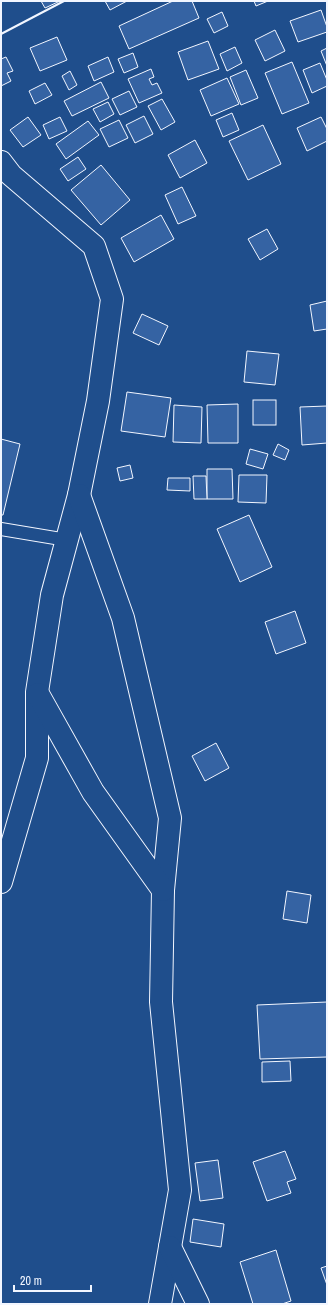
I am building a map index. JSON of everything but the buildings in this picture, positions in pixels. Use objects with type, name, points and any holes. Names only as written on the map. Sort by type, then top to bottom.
[{"type":"street","points":[[1,162],[11,175],[94,246],[112,299],[98,401],[79,495],[52,595],[37,692],[37,758],[1,882]]},
{"type":"street","points":[[79,495],[123,618],[170,818],[163,890],[161,1002],[180,1190],[160,1304]]},
{"type":"street","points":[[37,692],[93,792],[163,890]]},
{"type":"street","points":[[170,1247],[198,1304]]},
{"type":"lane","points":[[1,529],[67,540]]},
{"type":"wall","points":[[1,34],[64,1]]}]
